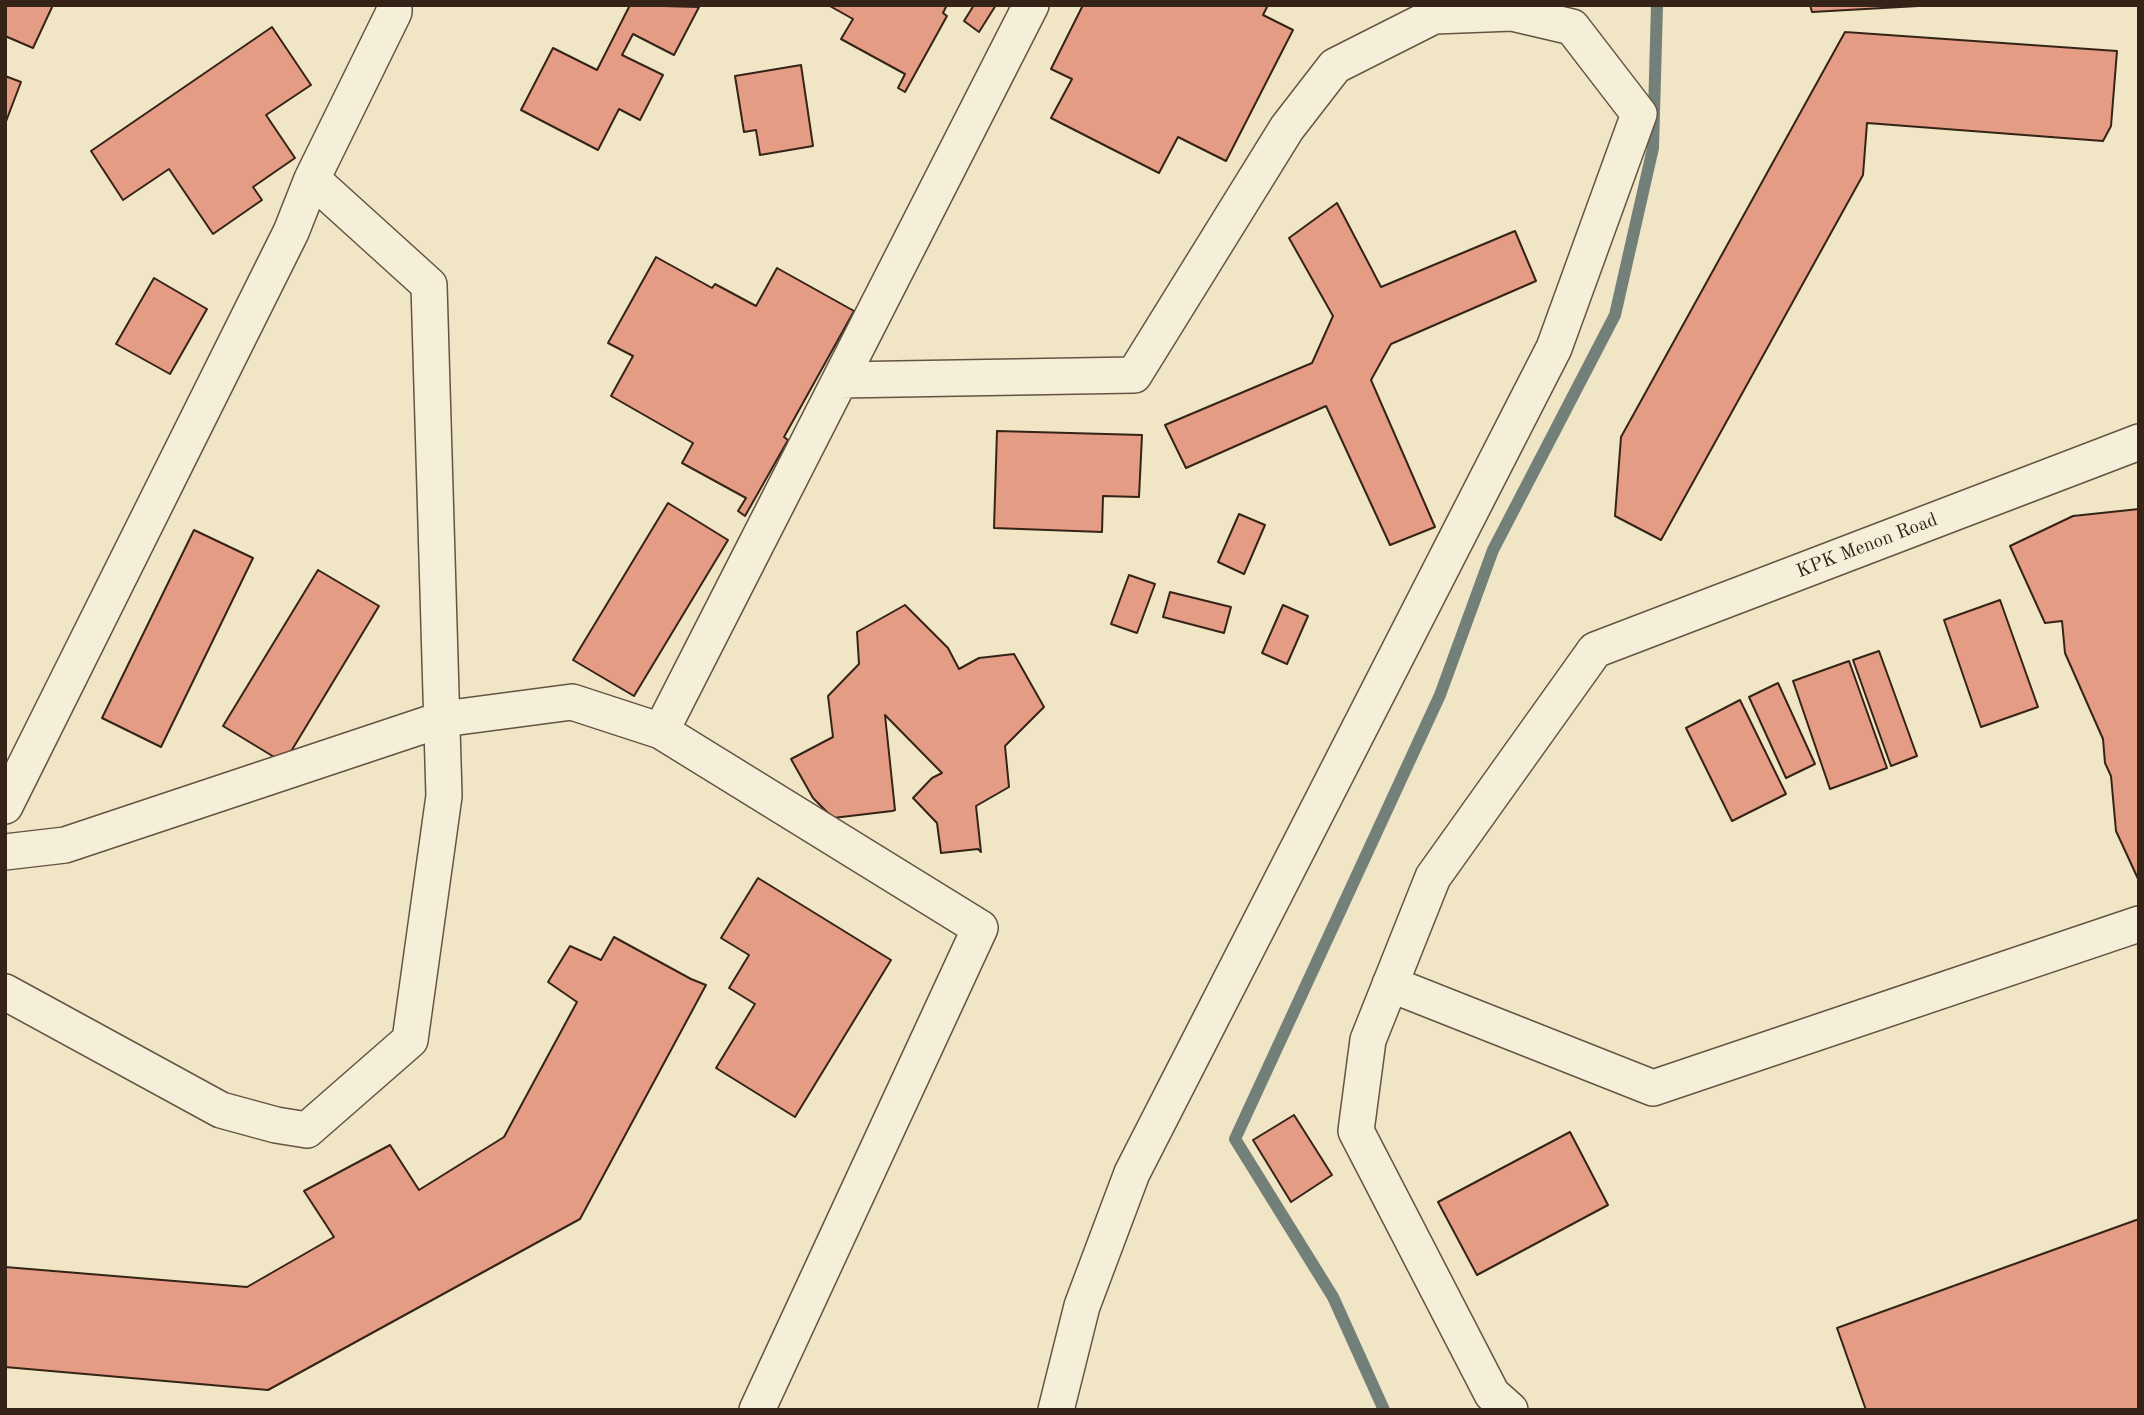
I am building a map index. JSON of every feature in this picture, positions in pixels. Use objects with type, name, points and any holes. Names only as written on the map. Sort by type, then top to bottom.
[{"type":"street","points":[[5,806],[292,232],[312,179],[394,12],[394,5]]},
{"type":"street","points":[[661,731],[1031,5]]},
{"type":"street","points":[[840,380],[1134,375],[1287,128],[1335,66],[1434,16],[1513,9],[1572,27],[1639,114],[1554,348],[1132,1173],[1082,1306],[1056,1410]]},
{"type":"street","points":[[5,992],[221,1110],[276,1125],[307,1130],[410,1040],[444,796],[429,285],[312,179]]},
{"type":"street","name":"KPK Menon Road","points":[[1390,984],[1433,877],[1595,650],[2139,442]]},
{"type":"street","points":[[5,852],[65,845],[443,719],[572,702],[661,731],[980,928],[757,1410]]},
{"type":"street","points":[[1510,1410],[1492,1394],[1356,1131],[1368,1040],[1390,984],[1653,1088],[2139,924]]},
{"type":"building","points":[[5,5],[53,5],[33,48],[5,36]]},
{"type":"building","points":[[630,5],[699,7],[674,55],[633,34],[622,55],[663,75],[640,120],[619,109],[598,150],[521,110],[553,48],[597,70]]},
{"type":"building","points":[[828,5],[947,5],[943,13],[947,16],[905,92],[898,88],[905,74],[841,39],[853,19]]},
{"type":"building","points":[[974,5],[996,5],[979,32],[964,21]]},
{"type":"building","points":[[1083,5],[1268,5],[1263,15],[1293,30],[1226,161],[1178,137],[1159,173],[1051,118],[1072,79],[1051,69]]},
{"type":"building","points":[[1810,5],[1936,5],[1812,12]]},
{"type":"building","points":[[272,27],[311,85],[266,115],[295,158],[253,187],[262,200],[213,234],[169,169],[123,200],[91,151]]},
{"type":"building","points":[[1845,32],[2117,51],[2111,126],[2103,141],[1867,123],[1863,175],[1661,540],[1615,516],[1621,437]]},
{"type":"building","points":[[801,65],[813,146],[760,155],[756,130],[744,132],[735,76]]},
{"type":"building","points":[[5,76],[21,82],[5,124]]},
{"type":"building","points":[[1337,203],[1381,287],[1515,231],[1536,281],[1391,344],[1371,380],[1435,527],[1390,545],[1326,406],[1186,468],[1165,425],[1312,363],[1333,316],[1289,238]]},
{"type":"building","points":[[656,257],[712,288],[715,284],[756,306],[777,268],[854,311],[784,437],[788,440],[745,516],[738,511],[746,498],[682,463],[693,443],[611,396],[633,356],[608,343]]},
{"type":"building","points":[[154,278],[207,309],[170,374],[116,344]]},
{"type":"building","points":[[997,431],[1142,435],[1139,497],[1103,496],[1102,532],[994,528]]},
{"type":"building","points":[[668,503],[728,540],[634,696],[573,660]]},
{"type":"building","points":[[2139,509],[2139,881],[2116,831],[2111,776],[2105,763],[2103,739],[2065,653],[2062,621],[2045,623],[2010,546],[2073,516]]},
{"type":"building","points":[[1239,514],[1265,525],[1244,574],[1218,562]]},
{"type":"building","points":[[194,530],[253,558],[161,747],[102,718]]},
{"type":"building","points":[[318,570],[379,606],[284,763],[223,726]]},
{"type":"building","points":[[1129,575],[1155,584],[1137,633],[1111,624]]},
{"type":"building","points":[[1170,592],[1231,607],[1224,633],[1163,617]]},
{"type":"building","points":[[2000,600],[2038,707],[1981,727],[1944,620]]},
{"type":"building","points":[[905,605],[948,648],[959,669],[979,658],[1014,654],[1044,707],[1005,746],[1009,787],[976,806],[981,852],[978,849],[941,853],[937,823],[913,798],[932,778],[942,773],[885,715],[895,810],[833,818],[813,798],[791,759],[833,737],[828,696],[859,664],[857,632]]},
{"type":"building","points":[[1283,605],[1308,616],[1287,664],[1262,653]]},
{"type":"building","points":[[1879,651],[1917,756],[1891,766],[1853,660]]},
{"type":"building","points":[[1849,661],[1887,768],[1830,789],[1793,681]]},
{"type":"building","points":[[1778,683],[1815,764],[1786,778],[1749,697]]},
{"type":"building","points":[[1740,700],[1786,794],[1732,821],[1686,728]]},
{"type":"building","points":[[758,878],[891,960],[795,1117],[716,1068],[755,1004],[729,988],[749,955],[721,938]]},
{"type":"building","points":[[614,937],[706,985],[580,1219],[268,1390],[5,1367],[5,1267],[247,1287],[334,1237],[304,1191],[390,1145],[419,1190],[504,1137],[577,1002],[548,982],[570,946],[601,960]]},
{"type":"building","points":[[1294,1115],[1332,1175],[1291,1202],[1253,1140]]},
{"type":"building","points":[[1570,1132],[1608,1205],[1477,1275],[1438,1202]]},
{"type":"building","points":[[2139,1219],[2139,1410],[1866,1410],[1837,1328]]},
{"type":"waterway","points":[[1384,1410],[1333,1297],[1235,1139],[1440,695],[1493,550],[1615,315],[1653,148],[1657,5]]}]
